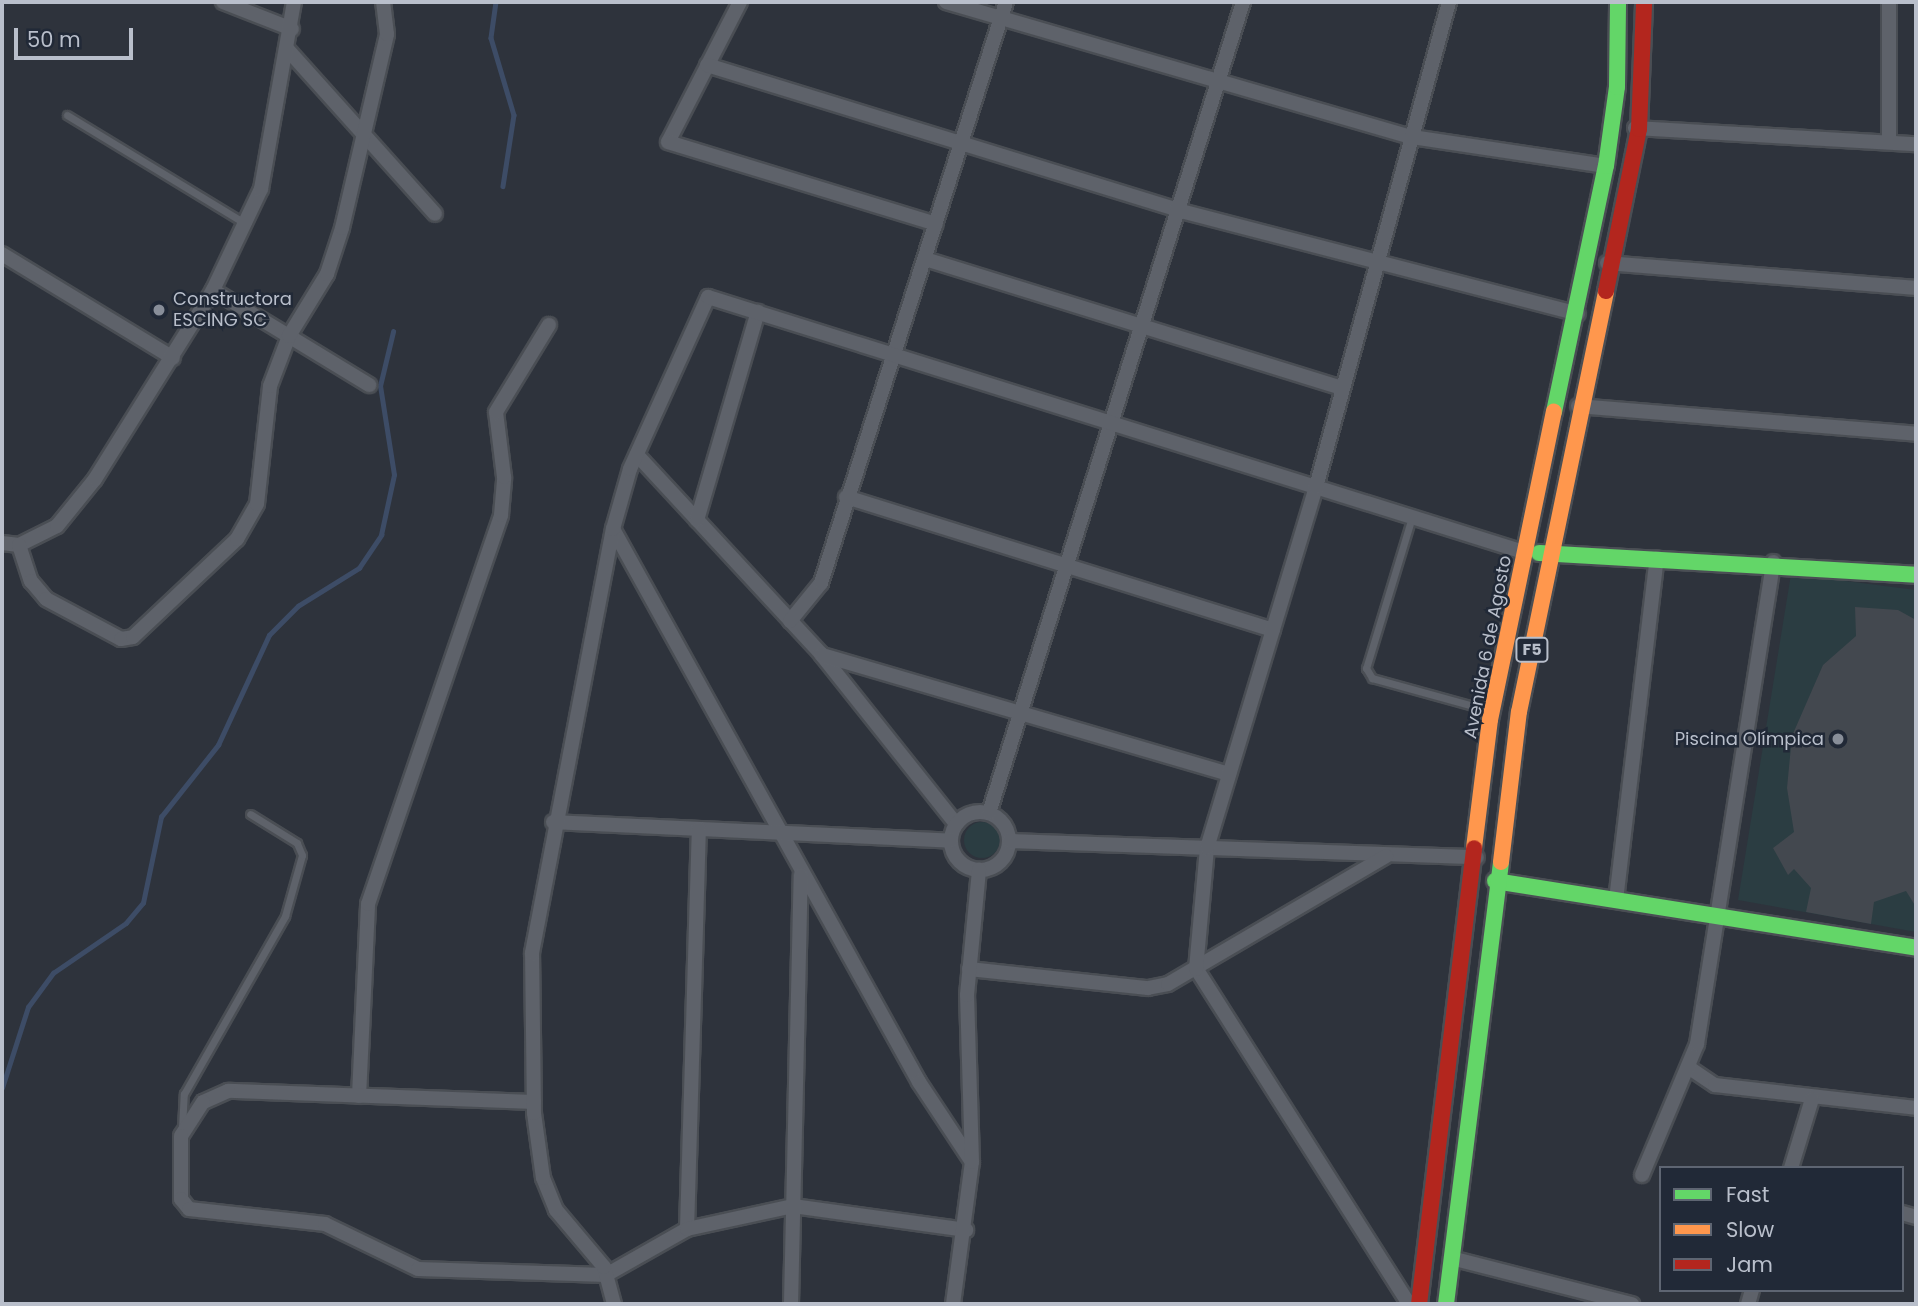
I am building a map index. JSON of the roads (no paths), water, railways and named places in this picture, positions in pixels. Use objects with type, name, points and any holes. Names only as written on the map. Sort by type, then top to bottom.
[{"type":"main road","name":"Avenida 6 de Agosto","points":[[1419,1304],[1492,712],[1578,314],[1606,166],[1612,125],[1618,2]]},
{"type":"main road","name":"F5","points":[[1446,1304],[1455,1259],[1498,857],[1552,554],[1639,129],[1644,2]]},
{"type":"main road","points":[[1527,553],[1773,562],[1916,575]]},
{"type":"main road","points":[[1495,881],[1916,948]]},
{"type":"street","points":[[223,2],[292,29]]},
{"type":"street","points":[[2,543],[19,545],[57,526],[173,358],[213,290],[247,225],[261,188],[292,29],[294,2]]},
{"type":"street","points":[[19,545],[32,581],[46,599],[121,639],[133,637],[237,539],[257,505],[270,386],[289,336],[327,274],[363,141],[387,34],[383,2]]},
{"type":"street","points":[[740,2],[668,142],[936,224]]},
{"type":"street","points":[[946,2],[1217,83],[1412,137],[1606,166]]},
{"type":"street","points":[[790,621],[821,583],[846,497],[895,355],[1006,2]]},
{"type":"street","points":[[989,813],[1243,2]]},
{"type":"street","points":[[1409,1304],[1196,969],[1207,848],[1317,486],[1449,2]]},
{"type":"street","points":[[1889,2],[1889,142]]},
{"type":"street","points":[[288,50],[363,141],[435,214]]},
{"type":"street","points":[[707,65],[962,141],[1177,210],[1379,258],[1578,314]]},
{"type":"street","points":[[1612,125],[1639,129],[1916,144]]},
{"type":"street","points":[[2,254],[173,358]]},
{"type":"street","points":[[925,258],[1343,388]]},
{"type":"street","points":[[1588,262],[1916,288]]},
{"type":"street","points":[[213,290],[369,385]]},
{"type":"street","points":[[614,1304],[606,1275],[556,1210],[543,1178],[534,1102],[532,953],[553,822],[604,603],[613,529],[637,455],[708,297],[1527,553]]},
{"type":"street","points":[[697,520],[758,312]]},
{"type":"street","points":[[359,1096],[368,904],[501,515],[504,477],[496,412],[549,325]]},
{"type":"street","points":[[1559,404],[1916,434]]},
{"type":"street","points":[[637,455],[821,654],[956,824]]},
{"type":"street","points":[[846,497],[1273,630]]},
{"type":"street","points":[[613,529],[919,1082],[972,1161]]},
{"type":"street","points":[[1616,900],[1657,558]]},
{"type":"street","points":[[1642,1175],[1691,1069],[1720,917],[1773,562]]},
{"type":"street","points":[[821,654],[1021,717],[1229,774]]},
{"type":"street","points":[[971,813],[989,813],[1004,824],[1009,841],[997,865],[979,870],[962,864],[951,841],[956,824],[971,813]]},
{"type":"street","points":[[553,822],[951,841]]},
{"type":"street","points":[[687,1229],[699,829]]},
{"type":"street","points":[[1009,841],[1498,857]]},
{"type":"street","points":[[969,969],[1147,988],[1196,969],[1388,855]]},
{"type":"street","points":[[953,1304],[966,1230],[972,1161],[969,969],[979,870]]},
{"type":"street","points":[[791,1304],[801,873]]},
{"type":"street","points":[[1691,1069],[1715,1085],[1812,1099],[1916,1108]]},
{"type":"street","points":[[534,1102],[228,1091],[203,1102],[181,1136],[181,1199],[189,1209],[325,1224],[418,1269],[606,1275],[687,1229],[793,1206],[966,1230]]},
{"type":"street","points":[[1792,1166],[1812,1099]]},
{"type":"street","points":[[1455,1259],[1632,1304]]},
{"type":"lane","points":[[67,115],[247,225]]},
{"type":"lane","points":[[1413,517],[1366,668],[1371,678],[1492,712]]},
{"type":"lane","points":[[181,1136],[184,1094],[285,916],[302,855],[297,842],[250,814]]},
{"type":"waterway","points":[[496,2],[491,38],[514,115],[503,186]]},
{"type":"waterway","points":[[2,1088],[28,1007],[53,973],[126,923],[143,903],[161,817],[218,745],[269,635],[298,606],[359,568],[381,535],[394,475],[380,386],[393,332]]},
{"type":"place","name":"Constructora ESCING SC","points":[[159,310]]},
{"type":"place","name":"Piscina Olímpica","points":[[1838,739]]}]
